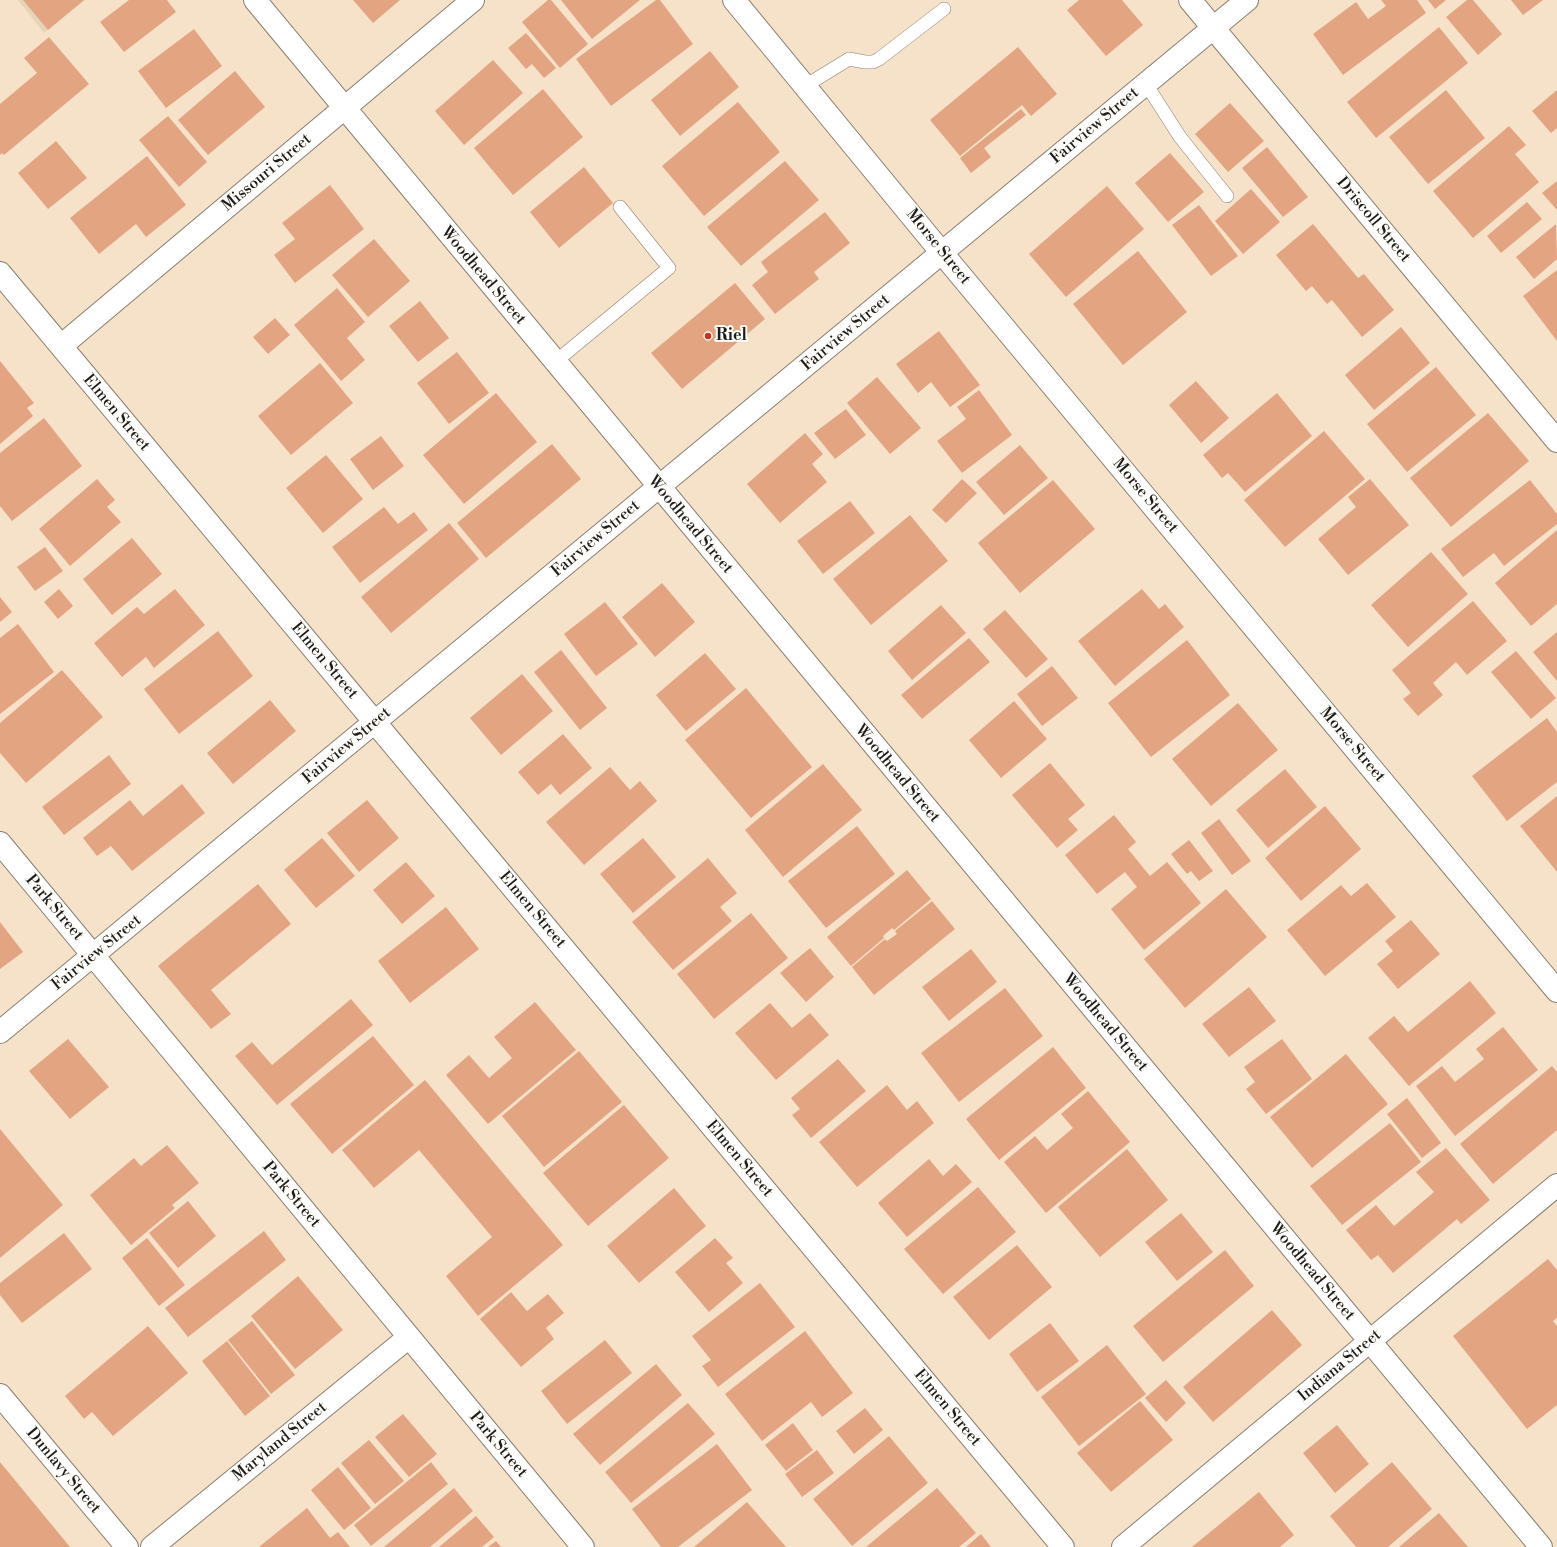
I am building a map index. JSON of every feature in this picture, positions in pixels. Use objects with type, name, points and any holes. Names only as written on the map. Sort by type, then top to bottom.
[{"type":"street","name":"Woodhead Street","points":[[255,0],[1541,1547]]},
{"type":"street","name":"Missouri Street","points":[[61,346],[473,0]]},
{"type":"street","name":"Morse Street","points":[[734,0],[942,253],[1557,991]]},
{"type":"street","name":"Driscoll Street","points":[[1190,0],[1557,441]]},
{"type":"street","name":"Fairview Street","points":[[0,1032],[94,956],[1247,0]]},
{"type":"street","name":"Elmen Street","points":[[0,273],[1063,1547]]},
{"type":"street","name":"Park Street","points":[[0,843],[583,1547]]},
{"type":"street","name":"Indiana Street","points":[[1123,1547],[1557,1185]]},
{"type":"street","name":"Maryland Street","points":[[152,1547],[409,1337]]},
{"type":"street","name":"Dunlavy Street","points":[[0,1395],[127,1547]]},
{"type":"lane","points":[[805,86],[849,59],[865,62],[873,62],[879,59],[944,9]]},
{"type":"lane","points":[[1146,84],[1180,137],[1227,196]]},
{"type":"lane","points":[[555,362],[669,268],[620,207]]},
{"type":"shaded area","points":[[18,0],[85,0],[44,33]]},
{"type":"building","points":[[23,0],[84,0],[48,30]]},
{"type":"building","points":[[129,0],[167,0],[176,12],[124,52],[100,22]]},
{"type":"building","points":[[353,0],[400,0],[373,23]]},
{"type":"building","points":[[548,0],[551,0],[588,44],[560,68],[522,22]]},
{"type":"building","points":[[561,0],[640,0],[592,39]]},
{"type":"building","points":[[656,0],[660,0],[693,44],[611,106],[576,59]]},
{"type":"building","points":[[1079,0],[1122,0],[1143,25],[1106,56],[1067,10]]},
{"type":"building","points":[[1381,0],[1417,0],[1426,13],[1343,75],[1313,34],[1356,2],[1368,19],[1386,6]]},
{"type":"building","points":[[1428,0],[1446,0],[1435,9]]},
{"type":"building","points":[[1467,0],[1473,0],[1502,34],[1478,55],[1446,17]]},
{"type":"building","points":[[1511,0],[1543,0],[1523,15]]},
{"type":"building","points":[[1439,27],[1468,63],[1376,138],[1347,102]]},
{"type":"building","points":[[194,29],[222,66],[166,108],[138,71]]},
{"type":"building","points":[[526,33],[556,68],[544,78],[532,64],[526,69],[508,48]]},
{"type":"building","points":[[49,37],[89,84],[4,155],[2,153],[0,155],[0,104],[37,73],[24,58]]},
{"type":"building","points":[[1018,47],[1057,94],[1031,116],[1022,105],[960,156],[930,120]]},
{"type":"building","points":[[710,51],[739,87],[680,136],[651,100]]},
{"type":"building","points":[[493,60],[523,93],[464,145],[435,111]]},
{"type":"building","points":[[235,71],[265,107],[208,155],[178,120]]},
{"type":"building","points":[[543,89],[583,137],[513,195],[474,148]]},
{"type":"building","points":[[1446,90],[1485,138],[1428,184],[1389,137]]},
{"type":"building","points":[[1557,90],[1557,128],[1551,133],[1532,111]]},
{"type":"building","points":[[738,102],[780,152],[704,216],[662,166]]},
{"type":"building","points":[[1230,103],[1264,141],[1228,172],[1195,134]]},
{"type":"building","points":[[1021,109],[1026,115],[984,148],[991,157],[971,173],[960,158]]},
{"type":"building","points":[[168,116],[207,162],[179,187],[139,140]]},
{"type":"building","points":[[1509,126],[1526,145],[1515,154],[1539,182],[1473,238],[1433,191]]},
{"type":"building","points":[[56,141],[87,178],[48,209],[18,173]]},
{"type":"building","points":[[1267,147],[1308,197],[1283,217],[1242,168]]},
{"type":"building","points":[[1170,153],[1204,192],[1168,222],[1135,183]]},
{"type":"building","points":[[147,156],[186,205],[146,237],[136,224],[99,254],[70,218]]},
{"type":"building","points":[[785,161],[819,200],[741,266],[707,227]]},
{"type":"building","points":[[584,167],[613,203],[559,248],[530,212]]},
{"type":"building","points":[[1557,181],[1557,210],[1542,193]]},
{"type":"building","points":[[330,185],[364,229],[295,283],[274,255],[295,239],[282,223]]},
{"type":"building","points":[[1107,186],[1144,229],[1066,297],[1029,254]]},
{"type":"building","points":[[1251,189],[1280,222],[1243,254],[1215,221]]},
{"type":"building","points":[[1527,202],[1542,219],[1501,253],[1487,236]]},
{"type":"building","points":[[1199,205],[1238,256],[1211,276],[1172,225]]},
{"type":"building","points":[[825,212],[850,243],[814,272],[819,279],[775,314],[752,285],[768,272],[761,262]]},
{"type":"building","points":[[1313,224],[1358,278],[1364,274],[1394,310],[1362,337],[1332,300],[1327,304],[1312,286],[1306,291],[1276,255]]},
{"type":"building","points":[[1556,224],[1557,259],[1534,279],[1516,257]]},
{"type":"building","points":[[374,239],[410,281],[368,317],[332,275]]},
{"type":"building","points":[[1138,251],[1187,312],[1123,365],[1073,304]]},
{"type":"building","points":[[1557,270],[1557,341],[1523,296]]},
{"type":"building","name":"Riel","points":[[735,283],[765,319],[682,389],[651,353]]},
{"type":"building","points":[[337,288],[365,322],[347,338],[365,360],[341,381],[294,325]]},
{"type":"building","points":[[420,301],[449,338],[418,362],[389,326]]},
{"type":"building","points":[[275,318],[290,335],[268,354],[253,337]]},
{"type":"building","points":[[1401,327],[1430,363],[1374,410],[1345,375]]},
{"type":"building","points":[[939,331],[980,385],[950,407],[931,382],[918,393],[896,364]]},
{"type":"building","points":[[457,352],[489,393],[449,424],[417,383]]},
{"type":"building","points":[[0,361],[34,403],[27,408],[33,416],[0,444]]},
{"type":"building","points":[[320,363],[353,403],[291,455],[258,416]]},
{"type":"building","points":[[1436,367],[1476,415],[1407,472],[1367,424]]},
{"type":"building","points":[[877,377],[921,428],[890,454],[847,403]]},
{"type":"building","points":[[1196,381],[1229,418],[1201,443],[1169,405]]},
{"type":"building","points":[[979,390],[1012,435],[962,473],[937,441],[966,419],[957,407]]},
{"type":"building","points":[[496,393],[537,442],[464,504],[423,455]]},
{"type":"building","points":[[1277,393],[1312,436],[1245,492],[1228,473],[1222,478],[1203,455]]},
{"type":"building","points":[[846,409],[866,435],[835,459],[814,433]]},
{"type":"building","points":[[1488,413],[1529,461],[1451,527],[1410,478]]},
{"type":"building","points":[[44,418],[82,466],[12,521],[0,506],[0,453]]},
{"type":"building","points":[[1324,431],[1365,479],[1285,547],[1244,500]]},
{"type":"building","points":[[805,433],[823,454],[812,464],[827,482],[780,523],[747,484]]},
{"type":"building","points":[[381,436],[404,466],[373,490],[350,459]]},
{"type":"building","points":[[552,444],[581,479],[486,558],[457,523]]},
{"type":"building","points":[[1020,445],[1048,478],[1004,515],[976,482]]},
{"type":"building","points":[[326,455],[363,499],[323,533],[286,488]]},
{"type":"building","points":[[97,479],[115,500],[107,507],[121,522],[70,566],[39,529]]},
{"type":"building","points":[[962,479],[977,493],[946,523],[932,510]]},
{"type":"building","points":[[1370,479],[1409,525],[1348,575],[1318,539],[1356,507],[1348,497]]},
{"type":"building","points":[[1053,480],[1095,529],[1020,593],[978,543]]},
{"type":"building","points":[[1530,480],[1557,514],[1557,524],[1504,566],[1494,553],[1463,577],[1441,549]]},
{"type":"building","points":[[850,501],[875,533],[823,574],[797,541]]},
{"type":"building","points":[[384,507],[398,524],[414,512],[428,530],[360,583],[332,547]]},
{"type":"building","points":[[910,515],[948,561],[871,625],[833,579]]},
{"type":"building","points":[[449,523],[479,559],[391,633],[361,597]]},
{"type":"building","points":[[1557,530],[1557,604],[1531,626],[1495,583]]},
{"type":"building","points":[[132,538],[162,574],[112,615],[83,579]]},
{"type":"building","points":[[45,547],[63,571],[35,591],[17,567]]},
{"type":"building","points":[[1431,552],[1468,594],[1408,647],[1371,605]]},
{"type":"building","points":[[662,583],[695,622],[655,657],[622,617]]},
{"type":"building","points":[[59,589],[73,606],[58,619],[44,602]]},
{"type":"building","points":[[175,589],[205,625],[154,668],[146,657],[122,677],[94,643],[137,607],[144,614]]},
{"type":"building","points":[[1142,589],[1159,609],[1165,604],[1184,627],[1115,686],[1078,641]]},
{"type":"building","points":[[0,597],[12,612],[0,622]]},
{"type":"building","points":[[1473,601],[1507,641],[1467,675],[1456,662],[1433,683],[1443,695],[1418,716],[1403,699],[1411,693],[1392,670]]},
{"type":"building","points":[[605,602],[638,644],[596,676],[564,634]]},
{"type":"building","points":[[941,605],[966,633],[912,680],[888,651]]},
{"type":"building","points":[[1005,610],[1048,659],[1026,678],[983,629]]},
{"type":"building","points":[[18,624],[54,672],[0,714],[0,638]]},
{"type":"building","points":[[218,631],[253,676],[179,734],[144,689]]},
{"type":"building","points":[[1557,632],[1557,681],[1533,652]]},
{"type":"building","points":[[969,638],[990,662],[922,719],[901,695]]},
{"type":"building","points":[[1187,640],[1230,695],[1151,757],[1108,703]]},
{"type":"building","points":[[561,650],[607,708],[580,730],[534,672]]},
{"type":"building","points":[[1516,651],[1556,698],[1531,719],[1491,672]]},
{"type":"building","points":[[705,653],[736,689],[686,731],[656,695]]},
{"type":"building","points":[[1052,666],[1078,698],[1042,726],[1017,694]]},
{"type":"building","points":[[62,670],[103,717],[26,783],[0,753],[0,723]]},
{"type":"building","points":[[522,674],[553,711],[501,755],[470,718]]},
{"type":"building","points":[[746,688],[812,767],[751,818],[685,740]]},
{"type":"building","points":[[270,700],[296,731],[233,784],[207,753]]},
{"type":"building","points":[[1014,701],[1047,739],[1001,778],[969,740]]},
{"type":"building","points":[[1238,703],[1278,750],[1211,806],[1172,759]]},
{"type":"building","points":[[1547,718],[1557,732],[1557,782],[1507,821],[1472,776]]},
{"type":"building","points":[[563,734],[592,768],[560,795],[551,784],[538,795],[518,772]]},
{"type":"building","points":[[109,755],[131,784],[64,835],[42,807]]},
{"type":"building","points":[[1050,763],[1085,805],[1068,819],[1078,830],[1057,848],[1012,795]]},
{"type":"building","points":[[823,764],[862,810],[783,877],[745,830]]},
{"type":"building","points":[[610,767],[630,790],[640,781],[657,801],[584,865],[546,822]]},
{"type":"building","points":[[1285,769],[1317,807],[1268,848],[1236,810]]},
{"type":"building","points":[[182,784],[205,813],[132,871],[111,846],[97,856],[83,838],[130,800],[143,816]]},
{"type":"building","points":[[1557,796],[1557,872],[1520,826]]},
{"type":"building","points":[[367,800],[399,838],[359,872],[327,833]]},
{"type":"building","points":[[1325,806],[1361,849],[1301,901],[1265,858]]},
{"type":"building","points":[[1114,815],[1136,842],[1128,849],[1150,876],[1167,862],[1201,903],[1144,950],[1111,909],[1137,887],[1125,872],[1097,894],[1065,855]]},
{"type":"building","points":[[1219,819],[1251,861],[1232,875],[1201,833]]},
{"type":"building","points":[[857,826],[895,874],[826,928],[788,881]]},
{"type":"building","points":[[322,838],[355,876],[316,908],[284,870]]},
{"type":"building","points":[[643,838],[676,877],[633,913],[600,874]]},
{"type":"building","points":[[1189,840],[1213,871],[1199,881],[1191,871],[1187,874],[1171,854]]},
{"type":"building","points":[[708,858],[737,893],[720,907],[732,921],[673,970],[632,922]]},
{"type":"building","points":[[406,862],[435,896],[402,924],[373,890]]},
{"type":"building","points":[[907,870],[931,899],[894,930],[892,928],[883,936],[884,938],[851,966],[827,937]]},
{"type":"building","points":[[1367,883],[1396,917],[1325,976],[1287,930],[1341,885],[1351,896]]},
{"type":"building","points":[[258,884],[291,924],[211,990],[231,1014],[211,1029],[158,966]]},
{"type":"building","points":[[1226,889],[1267,937],[1185,1008],[1144,959]]},
{"type":"building","points":[[932,901],[955,929],[874,995],[852,967],[885,939],[887,941],[897,934],[895,931]]},
{"type":"building","points":[[446,907],[479,949],[410,1003],[378,961]]},
{"type":"building","points":[[751,913],[788,958],[714,1019],[677,974]]},
{"type":"building","points":[[1411,920],[1440,954],[1398,989],[1377,964],[1393,951],[1385,941]]},
{"type":"building","points":[[0,922],[23,952],[0,969]]},
{"type":"building","points":[[810,948],[834,977],[806,1002],[780,973]]},
{"type":"building","points":[[971,949],[997,982],[949,1021],[922,987]]},
{"type":"building","points":[[1470,981],[1496,1013],[1409,1086],[1368,1038],[1394,1016],[1408,1032]]},
{"type":"building","points":[[1249,987],[1276,1021],[1229,1057],[1202,1024]]},
{"type":"building","points":[[1005,988],[1043,1036],[959,1102],[921,1053]]},
{"type":"building","points":[[351,999],[373,1025],[277,1105],[235,1056],[252,1042],[272,1065]]},
{"type":"building","points":[[535,1002],[576,1050],[488,1124],[446,1075],[469,1055],[489,1078],[512,1058],[494,1037]]},
{"type":"building","points":[[770,1003],[792,1028],[810,1013],[829,1035],[776,1080],[735,1033]]},
{"type":"building","points":[[1503,1027],[1538,1070],[1455,1136],[1416,1086],[1442,1066],[1455,1082],[1484,1059],[1476,1049]]},
{"type":"building","points":[[373,1036],[414,1085],[332,1154],[290,1104]]},
{"type":"building","points":[[68,1039],[109,1087],[70,1119],[29,1071]]},
{"type":"building","points":[[1282,1039],[1312,1079],[1266,1114],[1246,1089],[1255,1082],[1244,1067]]},
{"type":"building","points":[[1053,1047],[1086,1088],[999,1160],[966,1119]]},
{"type":"building","points":[[579,1051],[622,1102],[544,1167],[502,1116]]},
{"type":"building","points":[[1346,1054],[1388,1104],[1312,1168],[1270,1117]]},
{"type":"building","points":[[838,1059],[866,1091],[811,1138],[792,1115],[800,1109],[791,1098]]},
{"type":"building","points":[[1552,1066],[1557,1072],[1557,1130],[1493,1184],[1460,1144]]},
{"type":"building","points":[[425,1080],[563,1245],[478,1316],[446,1276],[492,1237],[419,1150],[374,1188],[342,1150]]},
{"type":"building","points":[[887,1085],[907,1110],[917,1101],[934,1123],[857,1187],[819,1142]]},
{"type":"building","points":[[1088,1091],[1130,1142],[1046,1213],[1004,1162],[1035,1136],[1047,1150],[1073,1128],[1061,1114]]},
{"type":"building","points":[[1407,1098],[1441,1143],[1422,1158],[1387,1114]]},
{"type":"building","points":[[624,1105],[669,1158],[588,1226],[543,1173]]},
{"type":"building","points":[[1390,1123],[1421,1162],[1342,1225],[1310,1186]]},
{"type":"building","points":[[0,1129],[63,1205],[0,1258]]},
{"type":"building","points":[[167,1145],[199,1183],[172,1205],[175,1208],[131,1245],[90,1195],[134,1158],[141,1166]]},
{"type":"building","points":[[1446,1148],[1490,1200],[1461,1224],[1457,1219],[1393,1273],[1378,1255],[1371,1260],[1346,1230],[1376,1205],[1394,1226],[1434,1192],[1416,1172]]},
{"type":"building","points":[[1127,1149],[1168,1200],[1100,1257],[1058,1207]]},
{"type":"building","points":[[929,1159],[943,1176],[956,1164],[972,1182],[907,1237],[878,1203]]},
{"type":"building","points":[[978,1187],[1016,1232],[943,1294],[904,1249]]},
{"type":"building","points":[[674,1188],[706,1226],[639,1283],[607,1246]]},
{"type":"building","points":[[188,1201],[216,1236],[178,1268],[149,1233]]},
{"type":"building","points":[[1181,1213],[1213,1252],[1177,1281],[1145,1242]]},
{"type":"building","points":[[264,1231],[286,1260],[188,1337],[165,1308]]},
{"type":"building","points":[[64,1233],[92,1269],[22,1323],[0,1295],[0,1283]]},
{"type":"building","points":[[147,1238],[185,1285],[159,1306],[122,1258]]},
{"type":"building","points":[[715,1238],[733,1258],[726,1263],[743,1283],[709,1312],[675,1272]]},
{"type":"building","points":[[1017,1245],[1052,1287],[989,1340],[953,1297]]},
{"type":"building","points":[[1225,1250],[1254,1286],[1163,1362],[1133,1326]]},
{"type":"building","points":[[1548,1259],[1557,1270],[1557,1318],[1553,1321],[1557,1326],[1557,1405],[1527,1429],[1453,1336]]},
{"type":"building","points":[[298,1276],[343,1330],[295,1369],[251,1316]]},
{"type":"building","points":[[760,1283],[795,1327],[718,1387],[702,1366],[711,1360],[692,1336]]},
{"type":"building","points":[[511,1292],[527,1311],[548,1294],[564,1313],[546,1328],[554,1339],[521,1367],[480,1319]]},
{"type":"building","points":[[1272,1310],[1302,1345],[1213,1422],[1183,1387]]},
{"type":"building","points":[[252,1321],[295,1375],[271,1394],[228,1340]]},
{"type":"building","points":[[1050,1323],[1079,1361],[1037,1392],[1009,1354]]},
{"type":"building","points":[[148,1326],[188,1373],[113,1436],[92,1412],[84,1419],[65,1396]]},
{"type":"building","points":[[805,1331],[853,1393],[822,1417],[811,1402],[762,1441],[725,1394]]},
{"type":"building","points":[[605,1340],[632,1373],[567,1424],[541,1391]]},
{"type":"building","points":[[227,1341],[270,1396],[245,1416],[202,1361]]},
{"type":"building","points":[[1107,1345],[1146,1394],[1079,1446],[1041,1397]]},
{"type":"building","points":[[656,1364],[682,1395],[600,1465],[573,1434]]},
{"type":"building","points":[[1166,1380],[1186,1403],[1166,1422],[1145,1398]]},
{"type":"building","points":[[1140,1401],[1173,1440],[1111,1492],[1077,1453]]},
{"type":"building","points":[[688,1403],[715,1434],[631,1503],[605,1472]]},
{"type":"building","points":[[865,1408],[883,1430],[854,1454],[836,1431]]},
{"type":"building","points":[[403,1414],[437,1454],[409,1477],[375,1437]]},
{"type":"building","points":[[793,1423],[813,1450],[786,1471],[765,1445]]},
{"type":"building","points":[[1337,1425],[1369,1464],[1335,1493],[1303,1453]]},
{"type":"building","points":[[889,1436],[928,1483],[852,1546],[813,1499]]},
{"type":"building","points":[[369,1440],[404,1481],[375,1504],[341,1463]]},
{"type":"building","points":[[717,1444],[752,1490],[678,1547],[661,1547],[632,1509]]},
{"type":"building","points":[[817,1450],[834,1473],[802,1497],[785,1474]]},
{"type":"building","points":[[0,1462],[70,1547],[0,1547]]},
{"type":"building","points":[[431,1462],[448,1484],[371,1546],[354,1525]]},
{"type":"building","points":[[1392,1462],[1432,1509],[1388,1547],[1356,1547],[1330,1516]]},
{"type":"building","points":[[338,1467],[371,1508],[344,1530],[311,1490]]},
{"type":"building","points":[[454,1488],[473,1511],[430,1547],[384,1547]]},
{"type":"building","points":[[937,1488],[976,1533],[959,1547],[866,1547]]},
{"type":"building","points":[[1259,1492],[1294,1535],[1280,1547],[1192,1547]]},
{"type":"building","points":[[747,1502],[786,1547],[694,1547]]},
{"type":"building","points":[[307,1508],[330,1538],[338,1532],[350,1547],[259,1547]]},
{"type":"building","points":[[1439,1513],[1468,1547],[1399,1547]]},
{"type":"building","points":[[476,1516],[494,1537],[482,1547],[439,1547]]},
{"type":"building","points":[[981,1534],[991,1547],[966,1547]]},
{"type":"building","points":[[496,1541],[501,1547],[488,1547]]},
{"type":"place","name":"Riel","points":[[708,336]]}]
